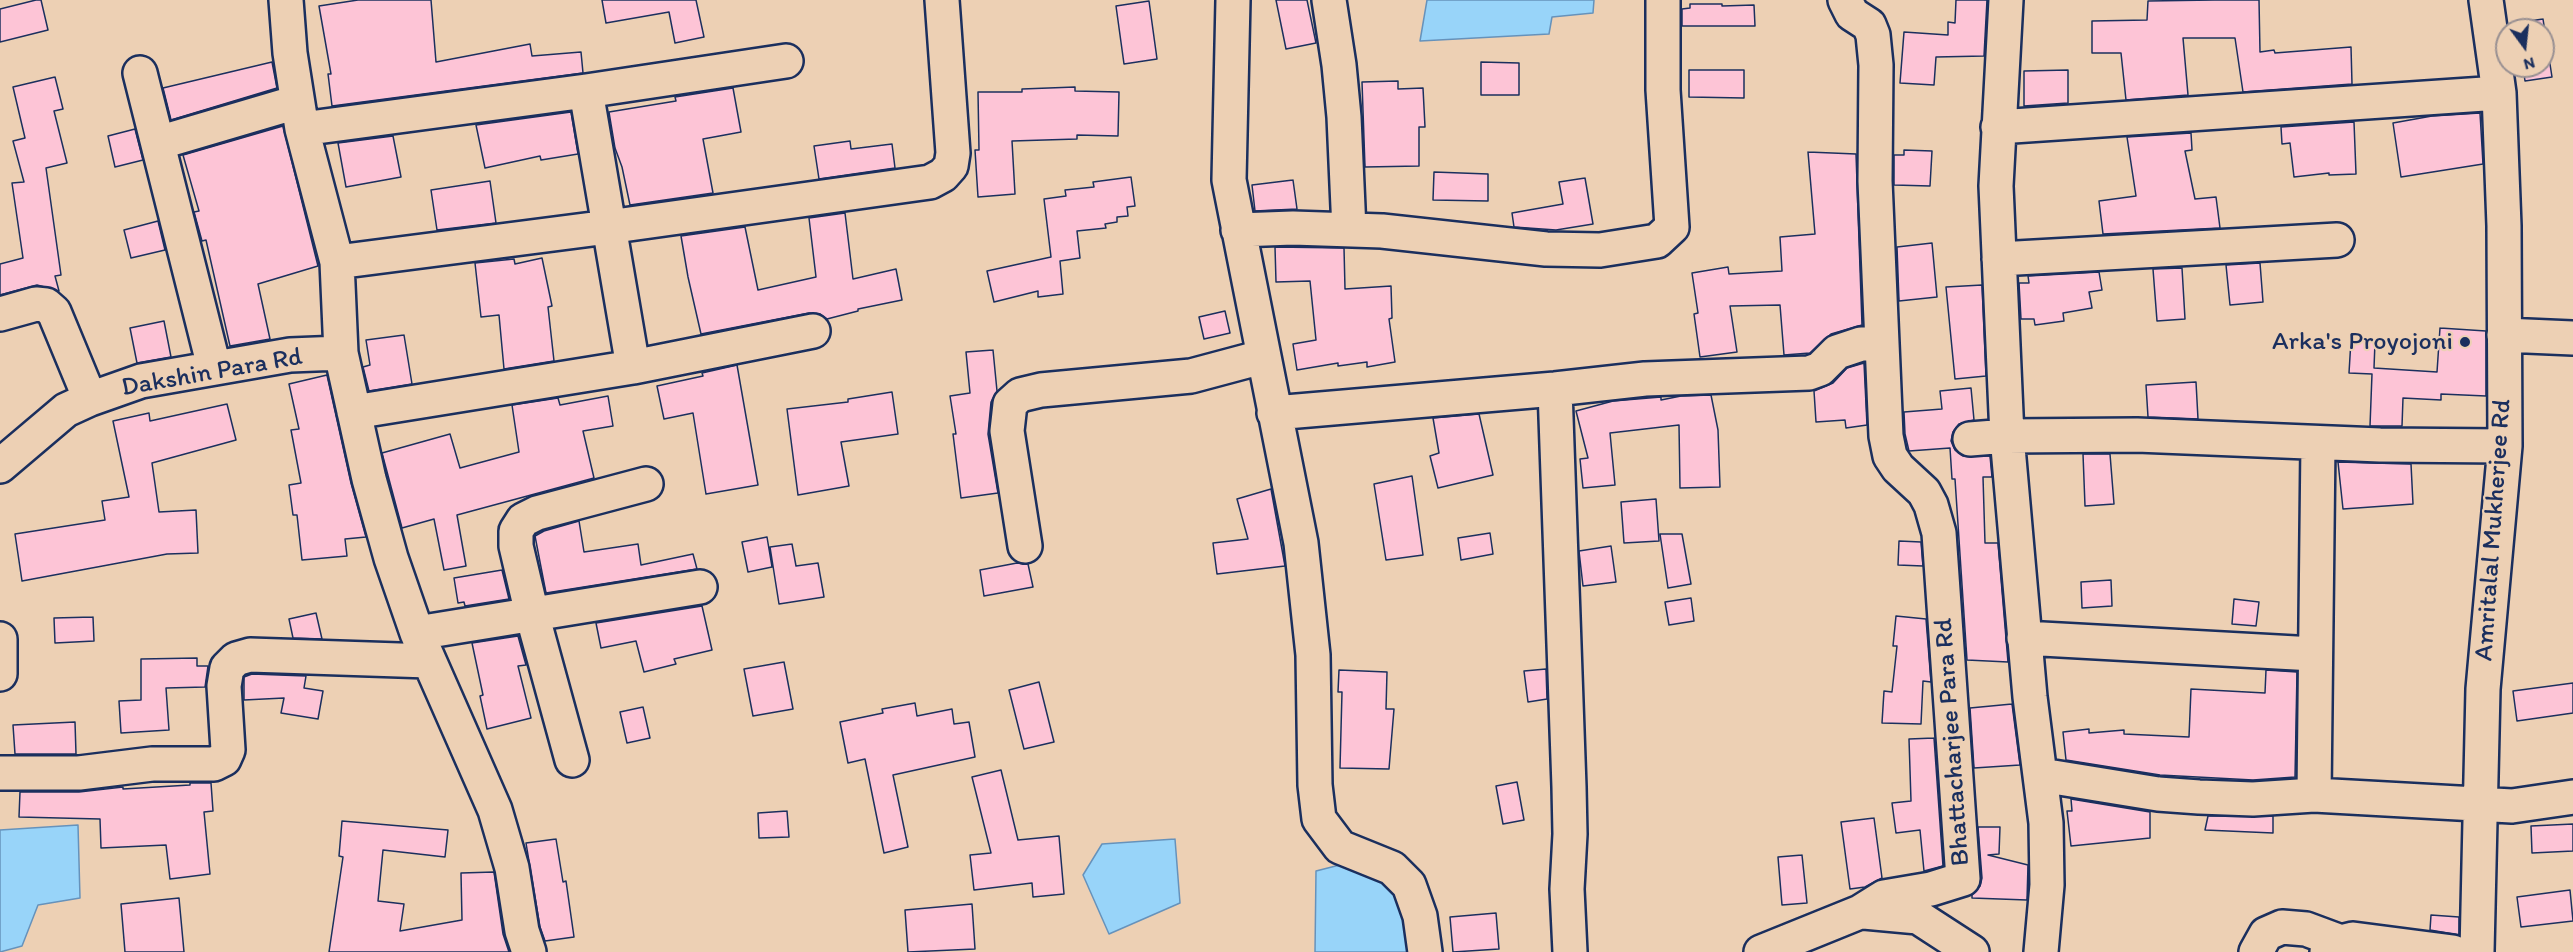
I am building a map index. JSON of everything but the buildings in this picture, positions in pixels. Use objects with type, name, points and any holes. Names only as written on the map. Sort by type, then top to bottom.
[{"type":"street","points":[[286,0],[290,53],[300,116],[337,262],[341,353],[354,412],[392,558],[423,647],[495,810],[512,868],[522,931],[530,952]]},
{"type":"street","points":[[337,262],[930,182],[951,166],[953,153],[942,0]]},
{"type":"street","points":[[1233,0],[1229,180],[1262,357],[1301,543],[1313,655],[1315,785],[1319,819],[1340,847],[1392,868],[1409,885],[1420,916],[1425,952]]},
{"type":"street","points":[[1329,0],[1342,97],[1349,230]]},
{"type":"street","points":[[1238,230],[1293,228],[1382,231],[1546,249],[1600,250],[1657,241],[1672,227],[1663,90],[1663,0]]},
{"type":"street","points":[[1274,413],[1645,379],[1809,373],[1820,369],[1837,352],[1849,347],[1881,344],[1875,181],[1875,45],[1869,25],[1852,14],[1845,0]]},
{"type":"street","points":[[2006,0],[1996,186],[2007,436],[2024,638],[2046,823],[2047,885],[2041,952]]},
{"type":"street","name":"Amritalal Mukherjee Rd","points":[[2477,952],[2483,689],[2505,446],[2505,226],[2499,93],[2486,0]]},
{"type":"street","points":[[158,143],[300,116],[586,91],[786,61]]},
{"type":"street","points":[[140,73],[214,367]]},
{"type":"street","points":[[586,91],[633,367]]},
{"type":"street","points":[[1998,127],[2499,93]]},
{"type":"street","points":[[1999,259],[2337,240]]},
{"type":"street","points":[[0,314],[36,304],[46,305],[54,312],[90,399]]},
{"type":"street","points":[[354,412],[633,367],[813,331]]},
{"type":"street","points":[[2505,335],[2573,338]]},
{"type":"street","name":"Bhattacharjee Para Rd","points":[[1761,952],[1860,912],[1884,897],[1931,889],[1963,879],[1939,533],[1931,505],[1924,492],[1898,468],[1890,456],[1883,406],[1881,344]]},
{"type":"street","name":"Dakshin Para Rd","points":[[0,466],[66,410],[141,381],[290,355],[341,353]]},
{"type":"street","points":[[1025,546],[1007,431],[1010,404],[1020,395],[1041,390],[1191,376],[1262,357]]},
{"type":"street","points":[[1555,389],[1570,834],[1567,889],[1570,952]]},
{"type":"street","points":[[1970,439],[2007,436],[2137,435],[2318,443],[2505,446]]},
{"type":"street","points":[[2314,795],[2318,443]]},
{"type":"street","points":[[572,760],[532,614],[516,546],[516,531],[523,520],[537,513],[646,484]]},
{"type":"street","points":[[0,773],[79,773],[152,764],[214,764],[224,759],[228,750],[224,686],[227,668],[236,659],[250,655],[423,647],[532,614],[700,587]]},
{"type":"street","points":[[2024,638],[2314,654]]},
{"type":"street","points":[[0,639],[0,674]]},
{"type":"street","points":[[2041,775],[2158,794],[2199,797],[2253,799],[2314,795],[2481,804],[2534,804],[2573,797]]},
{"type":"street","name":"Bhattacharjee Para Rd","points":[[1860,912],[1918,917],[1972,952]]},
{"type":"street","points":[[2256,952],[2266,934],[2282,927],[2306,929],[2334,947],[2353,939],[2452,952]]},
{"type":"water","points":[[1427,0],[1594,0],[1593,13],[1552,17],[1549,34],[1420,41]]},
{"type":"water","points":[[78,825],[80,898],[38,905],[22,946],[0,952],[0,830]]},
{"type":"water","points":[[1175,839],[1180,903],[1109,934],[1083,875],[1102,844]]},
{"type":"water","points":[[1371,857],[1409,867],[1411,952],[1315,952],[1316,871]]},
{"type":"place","name":"Arka's Proyojoni","points":[[2465,342]]}]
